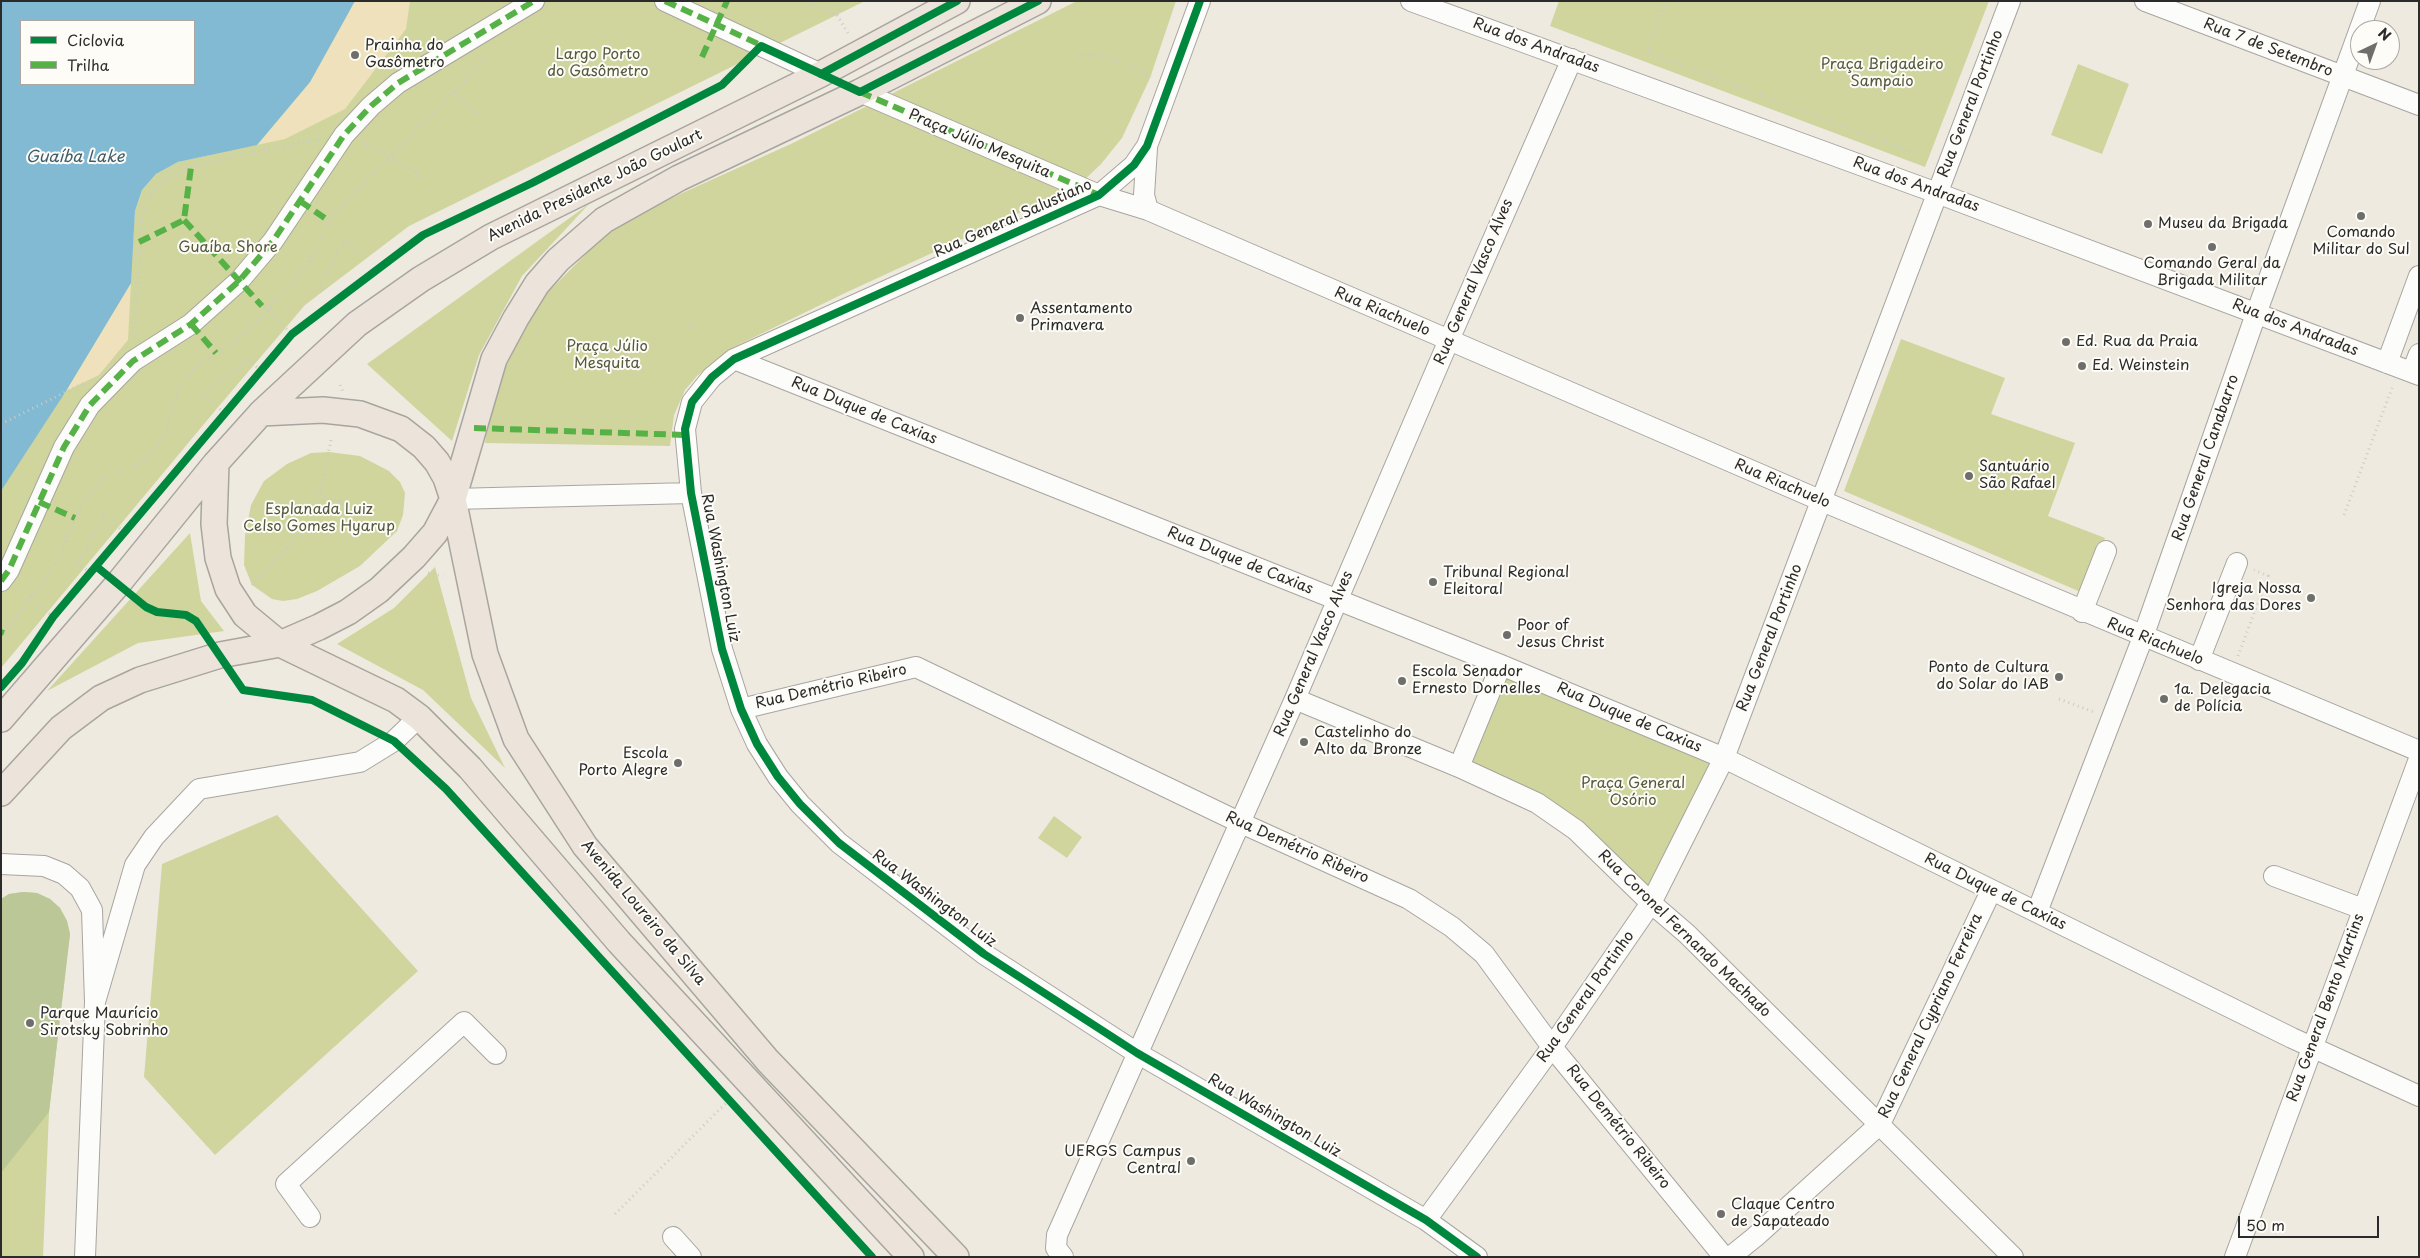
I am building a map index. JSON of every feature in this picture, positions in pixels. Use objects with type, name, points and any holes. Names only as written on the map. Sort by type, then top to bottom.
[{"type":"main road","name":"Avenida Presidente João Goulart","points":[[1,719],[117,585],[216,464],[261,413],[357,324],[429,274],[491,237],[821,74],[957,1]]},
{"type":"main road","name":"Avenida Presidente João Goulart","points":[[1,793],[61,728],[101,698],[140,680],[220,655],[280,644],[348,612],[379,590],[414,557],[435,533],[453,499],[494,359],[538,284],[558,260],[604,220],[680,178],[860,92],[1038,1]]},
{"type":"main road","name":"Avenida Loureiro da Silva","points":[[261,413],[323,410],[360,414],[386,422],[409,435],[424,447],[437,462],[446,478],[453,499],[484,654],[516,739],[585,846],[768,1061],[956,1257]]},
{"type":"main road","points":[[216,464],[214,524],[218,558],[228,589],[245,615],[280,644],[396,700],[419,717],[470,768],[619,942],[911,1257]]},
{"type":"street","points":[[1,581],[8,570],[64,447],[90,405],[132,361],[191,324],[240,282],[398,83],[534,1]]},
{"type":"street","points":[[665,1],[821,74]]},
{"type":"street","name":"Rua General Salustiano","points":[[734,359],[1099,195],[1134,165],[1147,146],[1200,1]]},
{"type":"street","name":"Rua dos Andradas","points":[[1411,1],[1937,193],[2387,363],[2416,367]]},
{"type":"street","name":"Rua General Portinho","points":[[1426,1220],[1552,1047],[1651,903],[1724,758],[2010,1]]},
{"type":"street","name":"Rua 7 de Setembro","points":[[2145,1],[2419,105]]},
{"type":"street","name":"Rua General Canabarro","points":[[2037,912],[2143,637],[2256,314],[2370,1]]},
{"type":"street","name":"Rua General Vasco Alves","points":[[1060,1252],[1057,1235],[1136,1053],[1241,823],[1448,340],[1572,59]]},
{"type":"street","name":"Praça Júlio Mesquita","points":[[860,92],[1099,195]]},
{"type":"street","points":[[1147,146],[1144,196],[1148,210]]},
{"type":"street","name":"Rua Riachuelo","points":[[1099,195],[1148,210],[2082,612],[2419,751]]},
{"type":"street","points":[[2387,363],[2419,276]]},
{"type":"street","name":"Rua Washington Luiz","points":[[734,359],[712,377],[692,402],[685,429],[691,493],[722,649],[741,709],[757,744],[778,777],[800,804],[839,843],[984,954],[1136,1053],[1426,1220],[1477,1257]]},
{"type":"street","name":"Rua Duque de Caxias","points":[[734,359],[1501,665],[1724,758],[1991,891],[2312,1047],[2419,1096]]},
{"type":"street","points":[[453,499],[691,493]]},
{"type":"street","points":[[2082,612],[2106,551]]},
{"type":"street","points":[[2199,660],[2237,563]]},
{"type":"street","points":[[1459,767],[1501,665]]},
{"type":"street","name":"Rua Demétrio Ribeiro","points":[[741,709],[916,667],[1241,823],[1409,899],[1452,926],[1484,954],[1552,1047],[1724,1257]]},
{"type":"street","name":"Rua Coronel Fernando Machado","points":[[1295,699],[1459,767],[1537,803],[1576,830],[1651,903],[1687,934],[2013,1257]]},
{"type":"street","points":[[95,1002],[135,865],[154,836],[199,789],[360,762],[394,741],[419,717]]},
{"type":"street","name":"Rua General Bento Martins","points":[[2235,1257],[2419,759]]},
{"type":"street","points":[[1,864],[44,866],[64,874],[80,888],[92,910],[95,1002],[85,1257]]},
{"type":"street","points":[[2274,876],[2363,909]]},
{"type":"street","name":"Rua General Cypriano Ferreira","points":[[1730,1257],[1755,1237],[1880,1124],[1991,891]]},
{"type":"street","points":[[310,1217],[286,1184],[464,1022],[496,1054]]},
{"type":"street","points":[[673,1237],[691,1257]]},
{"type":"path","points":[[804,1],[837,15],[859,53]]},
{"type":"path","points":[[837,15],[843,1]]},
{"type":"path","points":[[1666,1],[1647,52],[1915,153]]},
{"type":"path","points":[[4,633],[54,564],[85,499],[103,480],[145,460],[163,440],[180,383],[193,368],[238,338],[267,311],[308,264],[329,221],[453,93],[496,44]]},
{"type":"path","points":[[1075,55],[1090,54],[1108,57],[1151,76]]},
{"type":"path","points":[[453,93],[477,114]]},
{"type":"path","points":[[134,335],[142,215],[150,196],[164,180],[191,167],[280,146],[353,138],[424,178]]},
{"type":"path","points":[[324,290],[320,286],[344,240],[358,252]]},
{"type":"path","points":[[280,296],[262,306],[292,334],[300,328]]},
{"type":"path","points":[[690,325],[696,325]]},
{"type":"path","points":[[224,413],[203,394],[249,360],[260,370]]},
{"type":"path","points":[[2344,515],[2392,388]]},
{"type":"path","points":[[1,424],[66,391]]},
{"type":"path","points":[[252,585],[315,518],[332,440]]},
{"type":"path","points":[[320,494],[397,531]]},
{"type":"path","points":[[90,573],[78,563],[104,515],[124,532]]},
{"type":"path","points":[[425,573],[443,576]]},
{"type":"path","points":[[2231,672],[2268,576]]},
{"type":"path","points":[[30,597],[53,617],[48,624]]},
{"type":"path","points":[[215,620],[199,623],[220,655]]},
{"type":"path","points":[[2059,699],[2111,719]]},
{"type":"path","points":[[616,1214],[730,1100]]},
{"type":"green space","name":"Guaíba Shore","points":[[355,1],[865,1],[409,226],[305,305],[1,668],[1,420],[133,242],[135,211],[142,190],[156,174],[178,162],[210,155],[353,7]]},
{"type":"green space","name":"Praça Júlio Mesquita","points":[[1077,1],[1176,1],[1150,78],[1122,138],[1101,164],[1078,186],[845,293],[732,348],[697,376],[685,390],[674,415],[670,446],[485,443],[499,381],[525,327],[547,293],[606,234],[658,204],[793,143]]},
{"type":"green space","name":"Praça Brigadeiro Sampaio","points":[[1559,1],[1989,1],[1925,167],[1550,26]]},
{"type":"green space","points":[[2078,64],[2129,84],[2102,154],[2051,135]]},
{"type":"green space","points":[[589,204],[522,276],[479,355],[452,441],[367,364]]},
{"type":"green space","points":[[1901,339],[2005,378],[1991,414],[2075,443],[2048,516],[2105,538],[2083,593],[1844,491]]},
{"type":"green space","name":"Esplanada Luiz Celso Gomes Hyarup","points":[[329,452],[360,456],[389,471],[400,482],[405,493],[403,515],[397,531],[360,566],[317,591],[297,599],[283,601],[272,599],[252,585],[244,565],[245,536],[251,505],[264,481],[287,464],[311,453]]},
{"type":"green space","points":[[190,533],[201,601],[224,631],[138,643],[47,691]]},
{"type":"green space","points":[[435,567],[471,698],[505,768],[423,690],[337,644],[394,608]]},
{"type":"green space","name":"Praça General Osório","points":[[1503,674],[1715,763],[1650,891],[1468,764]]},
{"type":"green space","points":[[277,815],[418,971],[215,1155],[144,1077],[162,864]]},
{"type":"green space","points":[[1054,816],[1082,837],[1067,858],[1038,838]]},
{"type":"green space","name":"Parque Maurício Sirotsky Sobrinho","points":[[37,893],[50,899],[60,908],[67,921],[70,934],[49,1112],[43,1257],[1,1257],[1,899],[9,894]]},
{"type":"green space","name":"Parque Maurício Sirotsky Sobrinho","points":[[37,893],[50,899],[60,908],[67,921],[70,934],[49,1112],[1,1173],[1,899],[9,894]]},
{"type":"sand","name":"Prainha do Gasômetro","points":[[355,1],[410,1],[406,29],[345,109],[285,139],[257,145],[310,82]]},
{"type":"sand","points":[[131,283],[128,340],[99,375],[66,391]]},
{"type":"water","name":"Guaíba Lake","points":[[1,1],[355,1],[310,82],[257,145],[178,162],[156,174],[142,190],[135,211],[131,283],[66,391],[1,491]]},
{"type":"marked path","points":[[1,581],[9,570],[64,447],[90,405],[133,361],[191,324],[239,281],[273,241],[344,135],[371,106],[398,83],[534,1]]},
{"type":"marked path","points":[[665,1],[765,47]]},
{"type":"marked path","points":[[702,57],[727,1]]},
{"type":"marked path","points":[[860,92],[1099,195]]},
{"type":"marked path","points":[[139,242],[184,220],[191,167]]},
{"type":"marked path","points":[[300,201],[329,221]]},
{"type":"marked path","points":[[184,220],[262,306]]},
{"type":"marked path","points":[[191,324],[216,353]]},
{"type":"marked path","points":[[474,428],[685,435]]},
{"type":"marked path","points":[[39,502],[75,518]]},
{"type":"cycle path","points":[[821,74],[957,1]]},
{"type":"cycle path","points":[[1,687],[22,663],[53,617],[292,334],[423,235],[532,183],[722,85],[761,46],[860,92],[1038,1]]},
{"type":"cycle path","points":[[1200,1],[1147,146],[1134,165],[1099,195],[734,359],[712,377],[692,402],[685,429],[691,493],[722,649],[741,709],[757,744],[778,777],[800,804],[839,843],[984,954],[1137,1053],[1426,1220],[1477,1257]]},
{"type":"cycle path","points":[[97,567],[146,607],[157,612],[186,615],[196,621],[243,690],[312,700],[394,741],[446,789],[872,1257]]},
{"type":"place","name":"Prainha do Gasômetro","points":[[355,55]]},
{"type":"place","name":"Comando Militar do Sul","points":[[2361,216]]},
{"type":"place","name":"Museu da Brigada","points":[[2148,224]]},
{"type":"place","name":"Comando Geral da Brigada Militar","points":[[2212,247]]},
{"type":"place","name":"Assentamento Primavera","points":[[1020,318]]},
{"type":"place","name":"Ed. Rua da Praia","points":[[2066,342]]},
{"type":"place","name":"Ed. Weinstein","points":[[2082,366]]},
{"type":"place","name":"Santuário São Rafael","points":[[1969,476]]},
{"type":"place","name":"Tribunal Regional Eleitoral","points":[[1433,582]]},
{"type":"place","name":"Igreja Nossa Senhora das Dores","points":[[2311,598]]},
{"type":"place","name":"Poor of Jesus Christ","points":[[1507,635]]},
{"type":"place","name":"Ponto de Cultura do Solar do IAB","points":[[2059,677]]},
{"type":"place","name":"Escola Senador Ernesto Dornelles","points":[[1402,681]]},
{"type":"place","name":"1a. Delegacia de Polícia","points":[[2164,699]]},
{"type":"place","name":"Castelinho do Alto da Bronze","points":[[1304,742]]},
{"type":"place","name":"Escola Porto Alegre","points":[[678,763]]},
{"type":"place","name":"Parque Maurício Sirotsky Sobrinho","points":[[30,1023]]},
{"type":"place","name":"UERGS Campus Central","points":[[1191,1161]]},
{"type":"place","name":"Claque Centro de Sapateado","points":[[1721,1214]]},
{"type":"park label","name":"Largo Porto do Gasômetro","points":[[598,64]]}]
